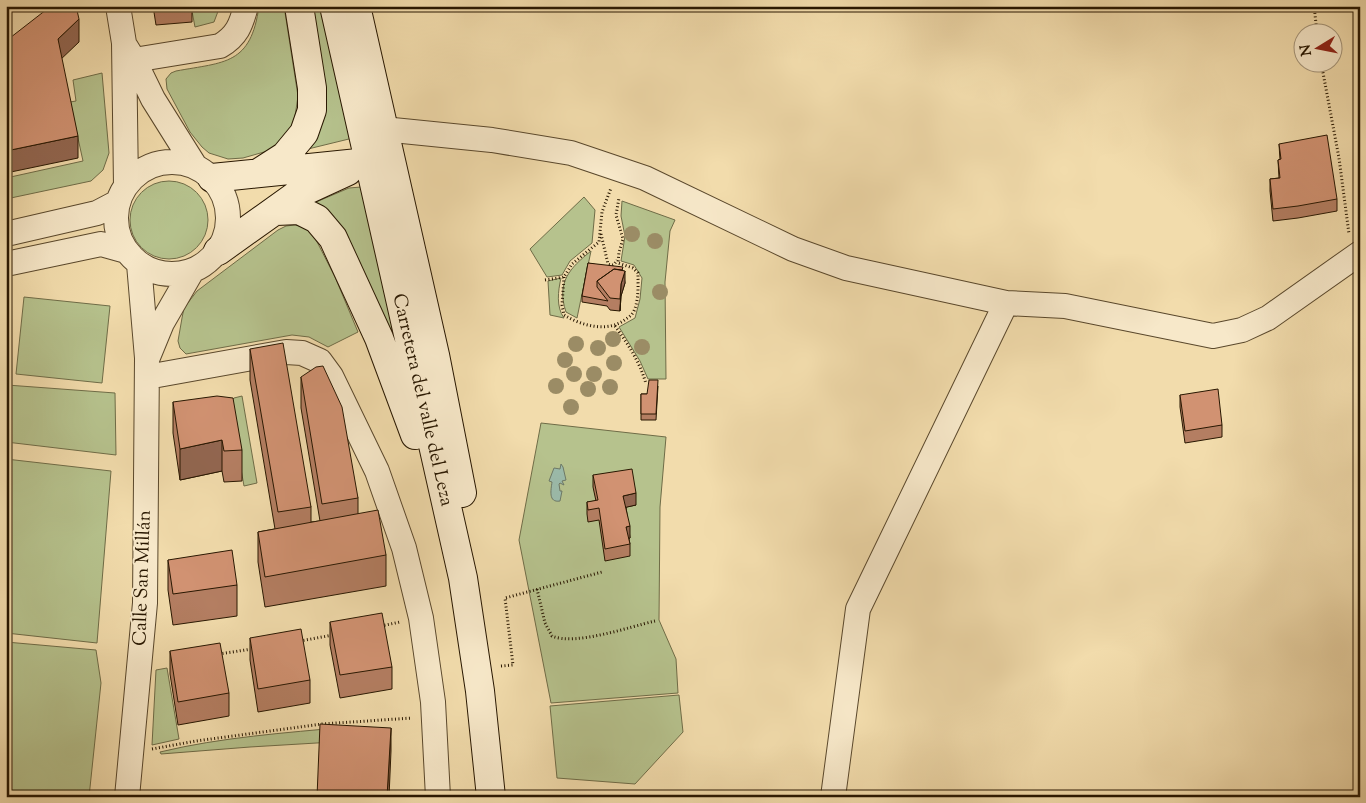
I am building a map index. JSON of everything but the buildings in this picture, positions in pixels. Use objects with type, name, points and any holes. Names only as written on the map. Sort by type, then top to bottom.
[{"type":"main road","points":[[258,173],[285,156],[304,133],[312,110],[312,88],[299,6]]},
{"type":"main road","name":"Carretera del valle del Leza","points":[[334,6],[485,679]]},
{"type":"main road","points":[[343,6],[374,140],[368,162]]},
{"type":"main road","name":"Carretera del valle del Leza","points":[[356,6],[435,355],[478,574],[485,679]]},
{"type":"main road","points":[[218,252],[298,194],[368,162]]},
{"type":"main road","points":[[203,172],[258,173],[368,162],[380,171],[415,317],[435,355]]},
{"type":"main road","points":[[276,211],[299,210],[317,219],[333,238],[379,338],[416,437],[485,679]]},
{"type":"street","points":[[6,264],[101,244],[132,258],[151,271],[165,275],[179,275],[192,271],[206,263],[218,252],[225,238],[228,222],[227,206],[222,191],[203,172],[153,99],[129,52],[118,6]]},
{"type":"street","points":[[129,52],[177,54],[220,46],[231,40],[239,29],[246,6]]},
{"type":"street","points":[[129,52],[122,194],[116,215],[116,227],[120,239],[132,258]]},
{"type":"street","points":[[153,99],[154,82],[160,66],[177,54]]},
{"type":"street","points":[[383,129],[492,140],[571,152],[644,178],[793,249],[846,268],[1006,303],[1065,306],[1212,336],[1242,330],[1268,318],[1356,256]]},
{"type":"street","points":[[6,234],[97,213],[122,194],[139,172],[157,164],[176,162],[203,172]]},
{"type":"street","name":"Calle San Millán","points":[[127,797],[145,603],[147,368],[132,258]]},
{"type":"street","name":"Calle San Millán","points":[[147,368],[162,323],[192,271]]},
{"type":"street","points":[[833,797],[858,609],[1006,303]]},
{"type":"street","points":[[147,368],[286,352],[302,352],[320,361],[331,376],[377,471],[404,548],[421,618],[433,702],[438,797]]},
{"type":"path","points":[[1314,6],[1315,22]]},
{"type":"path","points":[[1323,72],[1356,256]]},
{"type":"path","points":[[618,258],[618,263],[633,268],[638,273],[637,301],[633,313],[622,323],[610,328],[574,321],[564,315],[562,305],[564,277],[572,264],[599,242],[602,212],[608,193],[620,170]]},
{"type":"path","points":[[600,228],[606,262],[611,266],[615,264],[618,258],[623,239],[616,215],[619,198]]},
{"type":"path","points":[[545,280],[564,277]]},
{"type":"path","points":[[615,326],[634,354],[643,371],[646,384]]},
{"type":"path","points":[[485,679],[513,665],[506,598],[602,572]]},
{"type":"path","points":[[538,589],[545,623],[552,636],[560,640],[584,638],[655,621]]},
{"type":"path","points":[[376,627],[405,622]]},
{"type":"path","points":[[297,642],[336,634]]},
{"type":"path","points":[[211,655],[259,648]]},
{"type":"path","points":[[149,750],[205,740],[322,724],[415,718]]},
{"type":"green space","points":[[191,6],[220,6],[214,22],[195,27]]},
{"type":"green space","points":[[259,6],[284,6],[298,96],[293,130],[271,150],[243,158],[228,159],[209,153],[190,132],[167,89],[166,79],[171,73],[176,71],[222,62],[242,50],[250,40]]},
{"type":"green space","points":[[308,6],[322,6],[353,138],[308,149]]},
{"type":"green space","points":[[102,73],[109,153],[103,170],[91,181],[6,199],[6,178],[83,161],[70,102],[76,101],[73,80]]},
{"type":"green space","points":[[161,181],[177,181],[191,187],[202,198],[208,212],[208,228],[202,242],[191,253],[177,259],[161,259],[147,253],[136,242],[130,228],[130,212],[136,198],[147,187]]},
{"type":"green space","points":[[361,187],[404,379],[309,205],[349,188]]},
{"type":"green space","points":[[584,197],[595,210],[592,243],[570,261],[562,275],[547,277],[530,249]]},
{"type":"green space","points":[[622,201],[675,220],[670,231],[665,282],[666,379],[648,379],[640,361],[619,327],[635,318],[640,299],[642,278],[634,265],[621,261],[625,236],[621,216]]},
{"type":"green space","points":[[286,226],[304,227],[312,232],[335,277],[358,332],[328,347],[309,337],[292,335],[186,354],[180,348],[178,341],[182,318],[184,308],[197,291],[278,230]]},
{"type":"green space","points":[[591,251],[577,318],[566,312],[563,301],[564,284],[571,270]]},
{"type":"green space","points":[[561,278],[559,304],[564,318],[550,315],[548,281]]},
{"type":"green space","points":[[24,297],[110,306],[102,383],[16,374]]},
{"type":"green space","points":[[7,385],[115,393],[116,455],[6,442]]},
{"type":"green space","points":[[242,396],[257,483],[244,486],[229,402],[234,398]]},
{"type":"green space","points":[[541,423],[666,437],[660,507],[659,620],[676,659],[678,693],[551,703],[519,540]]},
{"type":"green space","points":[[6,459],[111,471],[97,643],[6,633]]},
{"type":"green space","points":[[6,642],[96,650],[101,683],[89,797],[6,797]]},
{"type":"green space","points":[[167,668],[179,739],[152,745],[156,670]]},
{"type":"green space","points":[[679,695],[683,732],[635,784],[557,778],[550,706]]},
{"type":"green space","points":[[347,727],[350,741],[161,754],[160,752],[230,739]]},
{"type":"shaded area","points":[[561,464],[566,480],[562,481],[564,485],[559,484],[560,491],[562,491],[560,501],[556,501],[552,498],[552,482],[549,481],[554,468],[560,469]]}]
